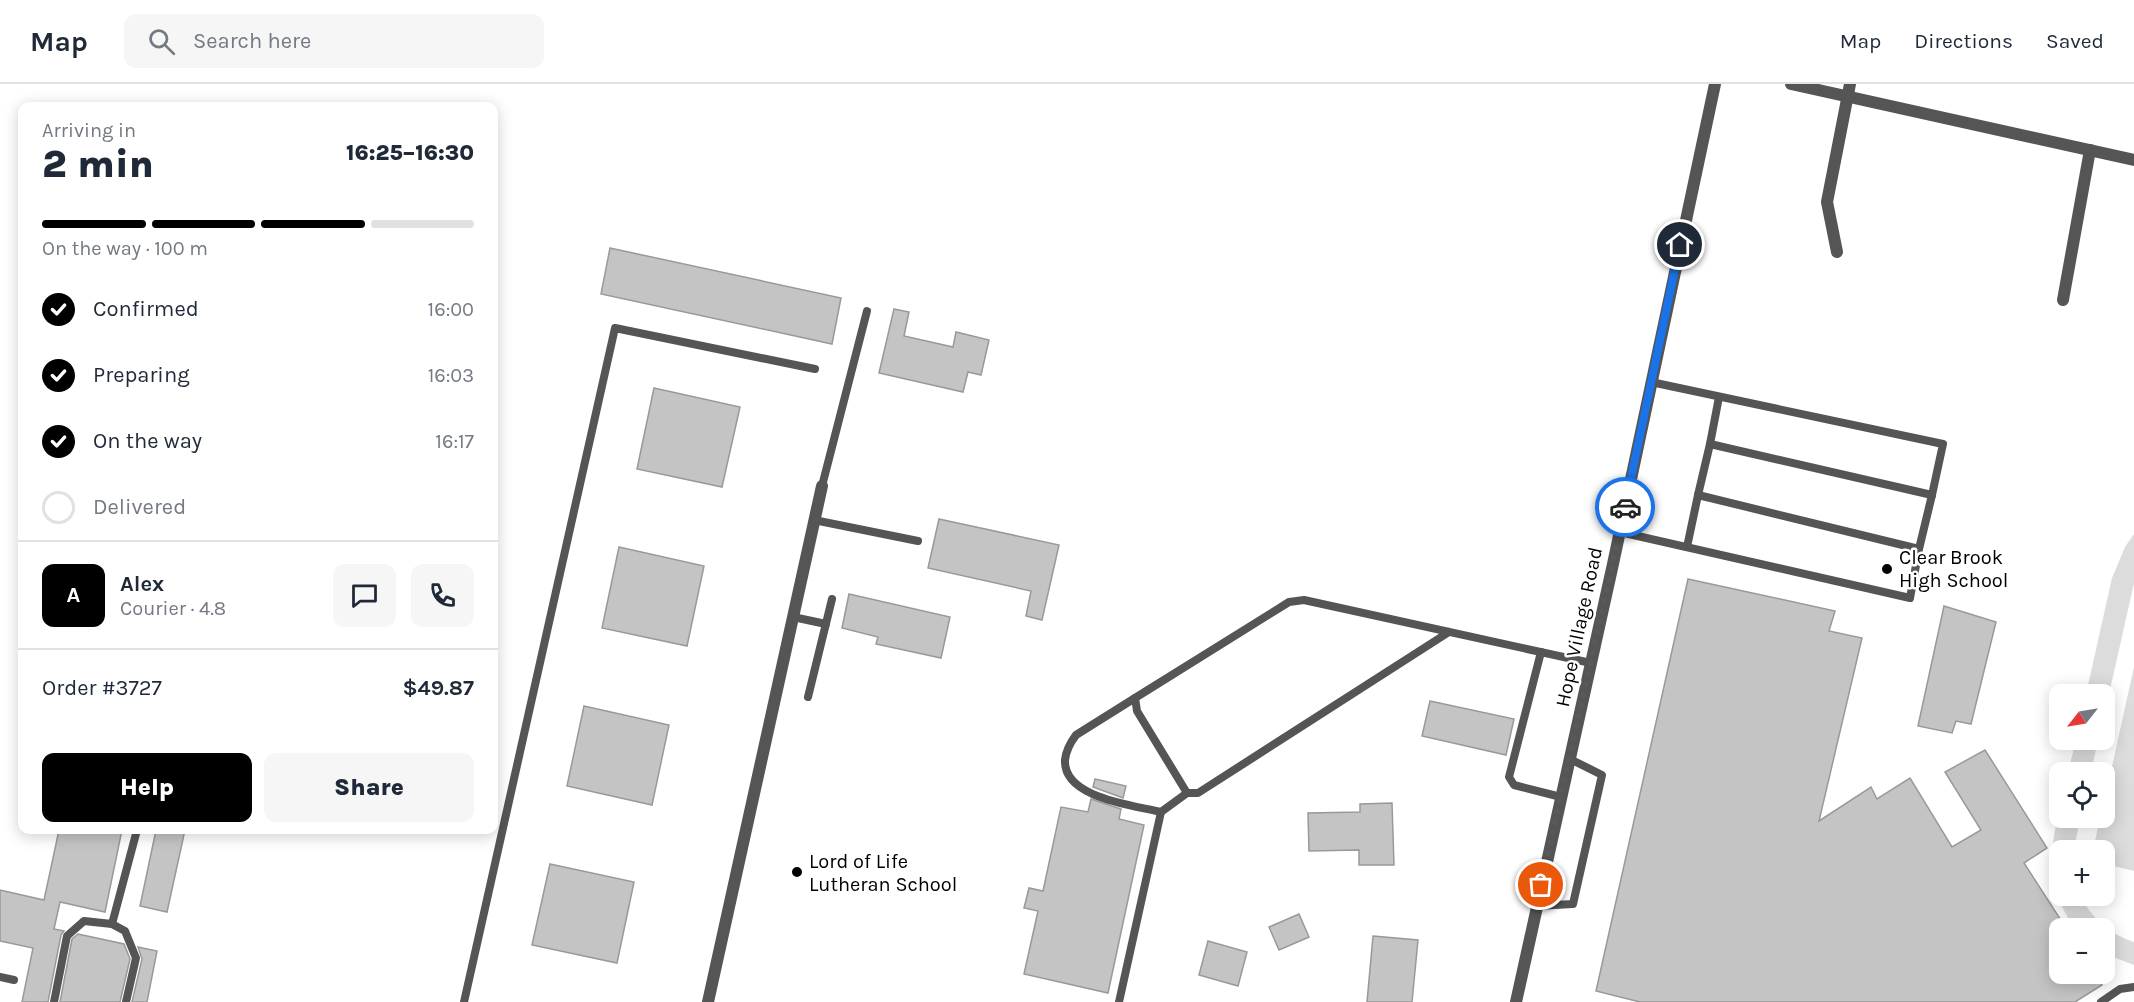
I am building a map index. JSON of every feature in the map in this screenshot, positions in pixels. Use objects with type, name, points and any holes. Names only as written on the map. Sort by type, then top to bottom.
[{"type":"street","name":"Hope Village Road","points":[[1516,1002],[1620,532],[1715,84]]},
{"type":"street","points":[[1791,84],[1848,90],[2134,160]]},
{"type":"street","points":[[1837,252],[1827,202],[1848,90]]},
{"type":"street","points":[[2063,300],[2090,150]]},
{"type":"street","points":[[708,1002],[822,486]]},
{"type":"lane","points":[[822,486],[867,311]]},
{"type":"lane","points":[[464,1002],[615,328],[815,369]]},
{"type":"lane","points":[[1620,532],[1910,598],[1943,444],[1651,382]]},
{"type":"lane","points":[[1687,547],[1719,397]]},
{"type":"lane","points":[[1710,444],[1932,495]]},
{"type":"lane","points":[[1698,495],[1919,549]]},
{"type":"lane","points":[[814,520],[918,541]]},
{"type":"lane","points":[[808,698],[832,599]]},
{"type":"lane","points":[[1161,813],[1090,794],[1078,787],[1069,777],[1065,767],[1069,743],[1076,735],[1289,603],[1304,600],[1591,663]]},
{"type":"lane","points":[[793,617],[826,624]]},
{"type":"lane","points":[[1119,1002],[1161,813],[1187,793],[1198,793],[1449,632]]},
{"type":"lane","points":[[1540,652],[1509,777],[1514,785],[1561,797]]},
{"type":"lane","points":[[1135,698],[1137,711],[1187,793]]},
{"type":"lane","points":[[1537,906],[1573,904],[1602,775],[1570,759]]},
{"type":"lane","points":[[112,924],[136,834]]},
{"type":"lane","points":[[54,1002],[67,936],[84,921],[112,924],[125,931],[136,958],[126,1002]]},
{"type":"lane","points":[[0,977],[14,980]]},
{"type":"lane","points":[[2101,1002],[2120,989],[2134,987]]},
{"type":"shaded area","points":[[2134,534],[2134,583],[2111,684],[2088,684],[2112,578],[2125,547]]},
{"type":"shaded area","points":[[2134,667],[2134,871],[2115,866],[2115,840],[2095,840],[2098,828],[2115,828],[2115,762],[2113,762]]},
{"type":"shaded area","points":[[2074,750],[2096,750],[2093,762],[2070,762]]},
{"type":"shaded area","points":[[2056,828],[2078,828],[2076,840],[2053,840]]},
{"type":"shaded area","points":[[2062,906],[2087,906],[2096,918],[2069,918]]},
{"type":"shaded area","points":[[2115,934],[2134,942],[2134,965],[2115,958]]},
{"type":"building","points":[[610,248],[841,298],[832,344],[601,294]]},
{"type":"building","points":[[894,309],[909,312],[904,336],[953,347],[956,332],[989,340],[981,375],[968,372],[963,392],[879,373]]},
{"type":"building","points":[[654,388],[740,407],[722,487],[637,469]]},
{"type":"building","points":[[939,519],[1059,545],[1042,620],[1026,616],[1031,591],[928,568]]},
{"type":"building","points":[[619,547],[704,566],[687,646],[602,628]]},
{"type":"building","points":[[1688,579],[1835,611],[1829,631],[1862,638],[1819,821],[1871,787],[1877,799],[1910,778],[1952,847],[1981,830],[1945,772],[1985,750],[2047,848],[2024,863],[2049,902],[2049,906],[2052,906],[2060,918],[2049,918],[2049,984],[2102,985],[2075,1002],[1640,1002],[1596,991]]},
{"type":"building","points":[[849,594],[950,617],[941,658],[876,644],[878,637],[842,628]]},
{"type":"building","points":[[1944,606],[1996,622],[1971,724],[1956,721],[1952,733],[1918,726]]},
{"type":"building","points":[[1430,701],[1514,719],[1506,755],[1422,736]]},
{"type":"building","points":[[584,706],[669,725],[652,805],[567,786]]},
{"type":"building","points":[[1095,779],[1126,786],[1123,798],[1093,787]]},
{"type":"building","points":[[1091,799],[1121,809],[1119,819],[1144,825],[1108,993],[1024,974],[1038,911],[1024,908],[1029,888],[1043,891],[1061,807],[1088,812]]},
{"type":"building","points":[[1392,803],[1394,865],[1359,865],[1359,850],[1309,851],[1308,813],[1360,812],[1360,804]]},
{"type":"building","points":[[58,834],[121,834],[105,912],[60,902],[54,929],[64,931],[61,935],[48,1002],[22,1002],[33,948],[0,941],[0,890],[44,900]]},
{"type":"building","points":[[155,834],[184,834],[167,912],[140,906]]},
{"type":"building","points":[[550,864],[634,882],[617,963],[532,945]]},
{"type":"building","points":[[1299,914],[1309,937],[1279,950],[1269,927]]},
{"type":"building","points":[[78,934],[124,944],[130,959],[120,1002],[60,1002],[72,939]]},
{"type":"building","points":[[1373,936],[1418,940],[1412,1002],[1367,1002]]},
{"type":"building","points":[[1208,941],[1247,952],[1238,986],[1199,975]]},
{"type":"building","points":[[138,947],[157,951],[147,1002],[132,1002],[142,959]]},
{"type":"way so far","points":[[1541,885],[1625,507]]},
{"type":"place","name":"Clear Brook High School","points":[[1887,569]]},
{"type":"place","name":"Lord of Life Lutheran School","points":[[797,872]]},
{"type":"route","points":[[1625,507],[1680,245]]}]
